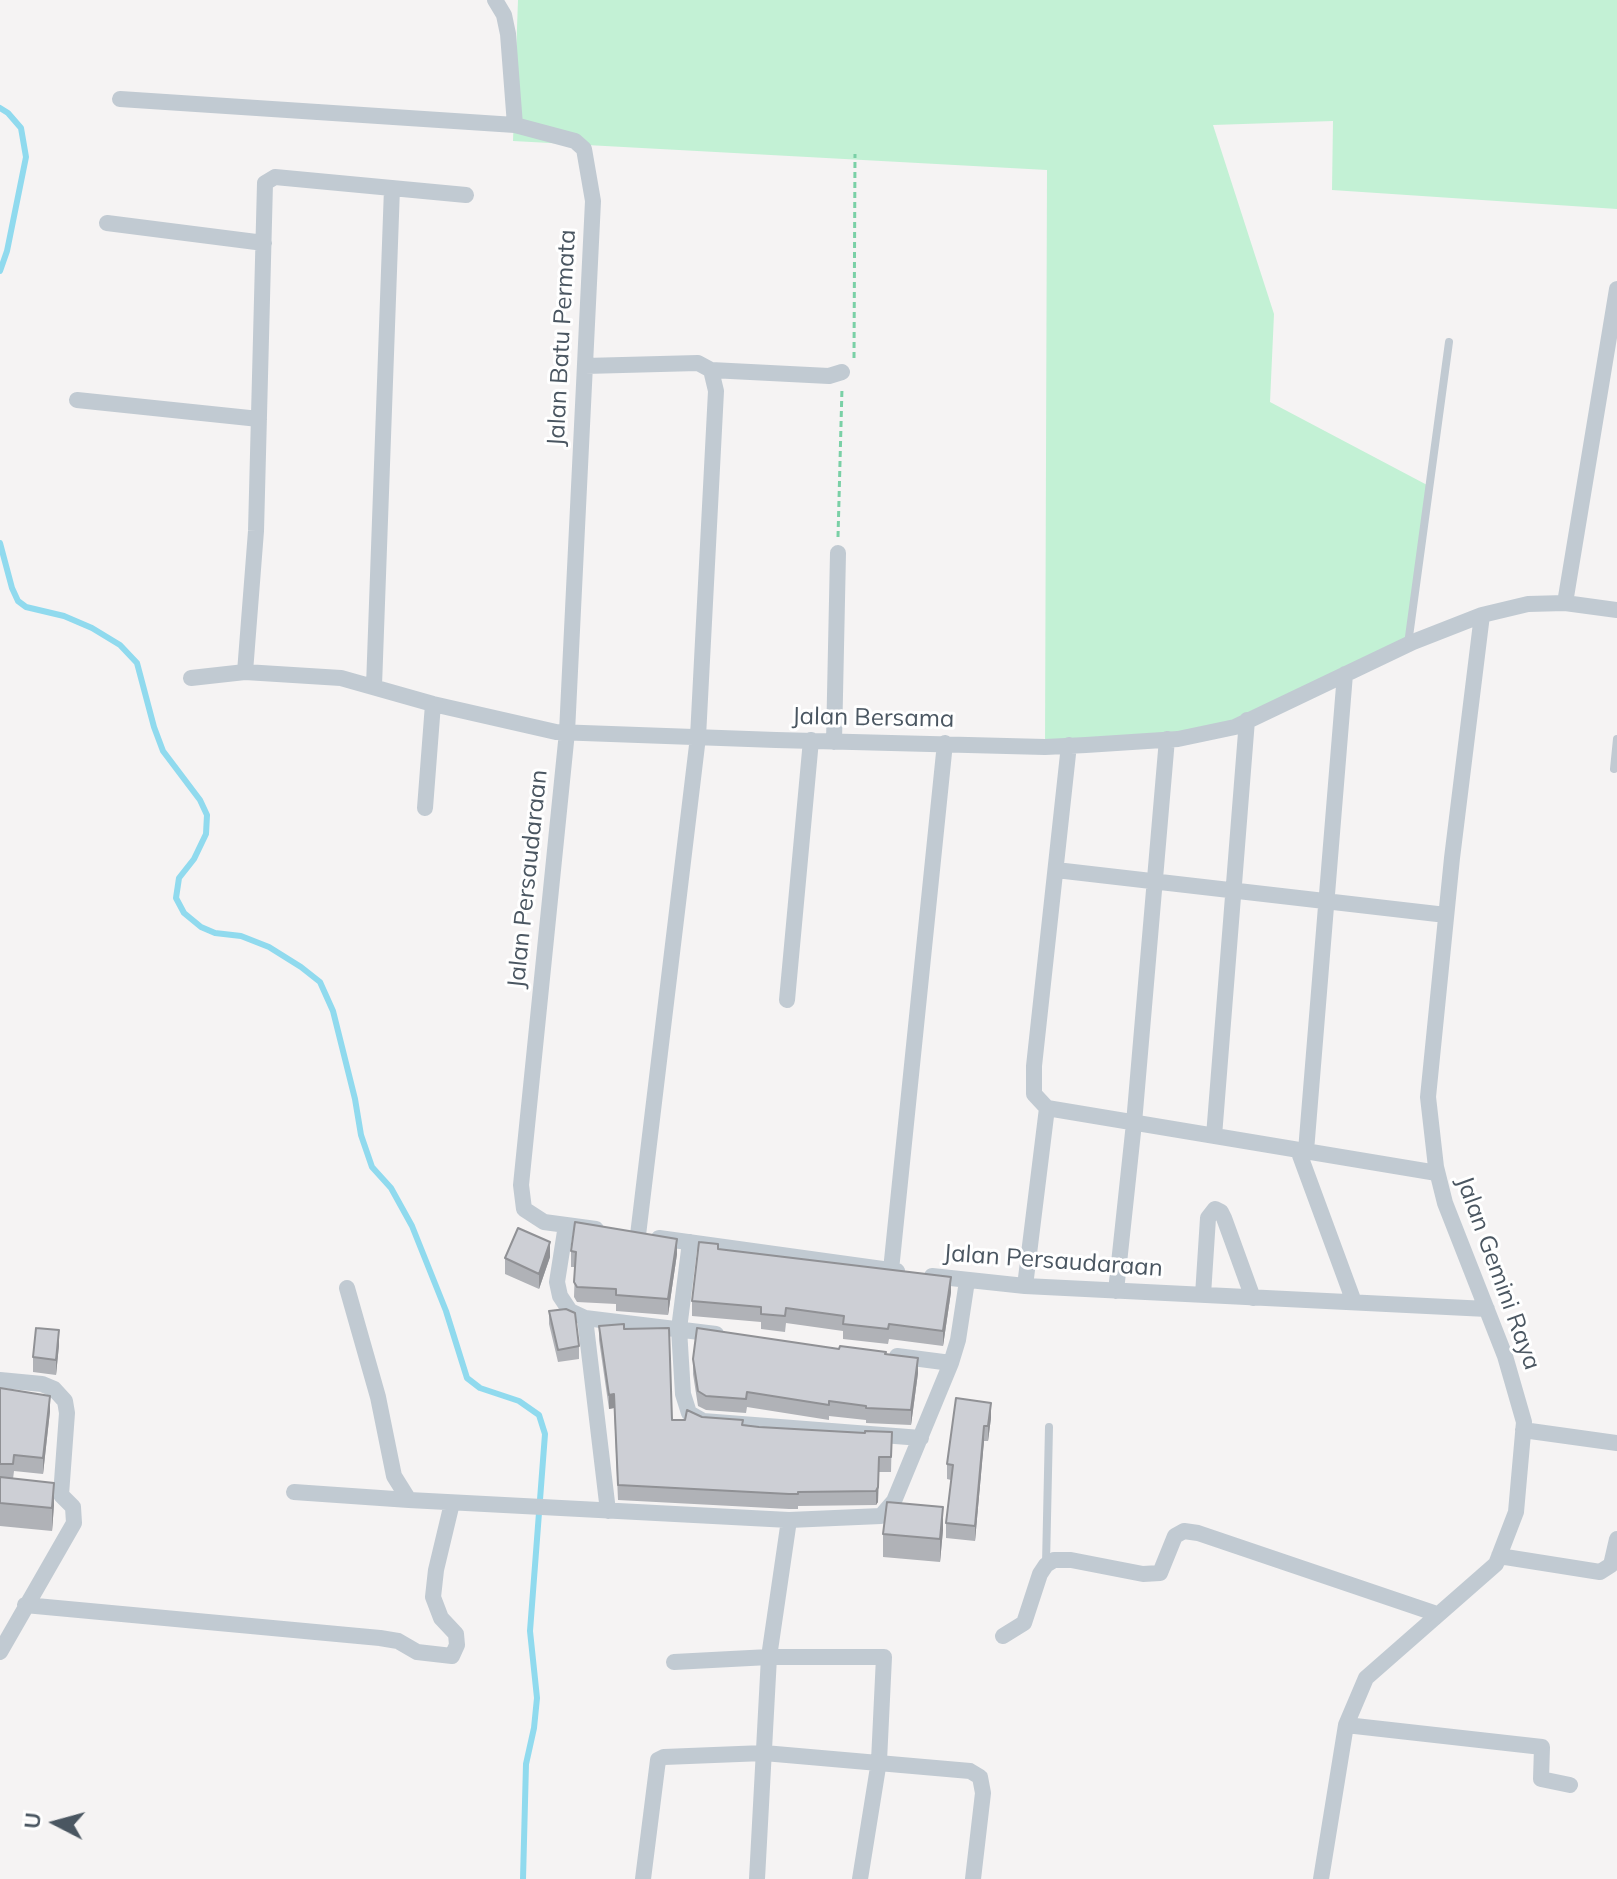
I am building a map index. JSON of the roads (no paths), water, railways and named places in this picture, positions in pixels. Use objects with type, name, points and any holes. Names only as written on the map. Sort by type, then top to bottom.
[{"type":"street","points":[[120,99],[515,125],[508,34],[504,15],[495,0]]},
{"type":"street","name":"Jalan Batu Permata","points":[[515,125],[575,141],[584,149],[593,201],[567,732]]},
{"type":"street","points":[[245,672],[254,572],[265,183],[275,177],[466,195]]},
{"type":"street","points":[[374,686],[392,188]]},
{"type":"street","points":[[107,223],[264,243]]},
{"type":"street","points":[[1565,603],[1617,289]]},
{"type":"street","points":[[585,366],[698,363],[711,370],[829,376],[842,372]]},
{"type":"street","points":[[624,1233],[698,737],[716,391],[711,370]]},
{"type":"street","points":[[77,400],[259,419]]},
{"type":"street","points":[[834,742],[838,553]]},
{"type":"street","name":"Jalan Bersama","points":[[191,678],[245,672],[341,678],[433,704],[556,732],[834,742],[1069,745],[1167,739],[1235,727],[1407,645],[1482,615],[1528,604],[1565,603],[1617,610]]},
{"type":"street","name":"Jalan Gemini Raya","points":[[1321,1879],[1346,1725],[1366,1678],[1496,1564],[1516,1512],[1524,1422],[1487,1309],[1445,1203],[1437,1173],[1428,1097],[1482,615]]},
{"type":"street","points":[[1345,674],[1327,902],[1302,1151],[1354,1302]]},
{"type":"street","points":[[425,808],[433,704]]},
{"type":"street","points":[[1214,1136],[1247,720]]},
{"type":"street","name":"Jalan Persaudaraan","points":[[567,732],[521,1185],[524,1209],[544,1222],[967,1281],[1487,1309]]},
{"type":"street","points":[[1116,1291],[1134,1123],[1167,739]]},
{"type":"street","points":[[787,1000],[811,740]]},
{"type":"street","points":[[906,1272],[945,743]]},
{"type":"street","points":[[1069,745],[1033,1089],[1036,1099],[1047,1108],[1437,1173]]},
{"type":"street","points":[[1056,870],[1446,915]]},
{"type":"street","points":[[1025,1286],[1047,1108]]},
{"type":"street","points":[[1203,1295],[1208,1218],[1215,1209],[1224,1218],[1253,1298]]},
{"type":"street","points":[[566,1225],[557,1282],[560,1296],[570,1311],[585,1318],[740,1337]]},
{"type":"street","points":[[690,1242],[679,1329],[683,1394],[689,1413],[703,1421],[921,1438]]},
{"type":"street","points":[[294,1492],[789,1520],[881,1516],[894,1501],[951,1363],[958,1340],[967,1281]]},
{"type":"street","points":[[347,1288],[378,1397],[394,1476],[409,1500]]},
{"type":"street","points":[[585,1318],[608,1511]]},
{"type":"street","points":[[876,1354],[951,1363]]},
{"type":"street","points":[[0,1380],[42,1384],[54,1389],[65,1401],[67,1413],[53,1494],[73,1507],[74,1523],[25,1605],[6,1628],[0,1652]]},
{"type":"street","points":[[1523,1430],[1617,1443]]},
{"type":"street","points":[[25,1605],[380,1638],[398,1641],[417,1652],[452,1656],[457,1645],[456,1634],[441,1618],[433,1597],[436,1570],[452,1503]]},
{"type":"street","points":[[757,1879],[769,1657],[789,1520]]},
{"type":"street","points":[[1003,1636],[1024,1623],[1040,1574],[1054,1560],[1071,1560],[1143,1574],[1160,1573],[1175,1536],[1184,1531],[1198,1533],[1437,1614]]},
{"type":"street","points":[[1499,1556],[1600,1572],[1611,1565],[1617,1539]]},
{"type":"street","points":[[674,1662],[769,1657],[884,1657],[879,1761],[860,1879]]},
{"type":"street","points":[[1346,1725],[1542,1747],[1541,1779],[1570,1785]]},
{"type":"street","points":[[643,1879],[658,1760],[664,1757],[764,1753],[970,1771],[980,1777],[983,1807],[973,1879]]},
{"type":"lane","points":[[1407,645],[1449,342]]},
{"type":"lane","points":[[1614,769],[1617,739]]},
{"type":"lane","points":[[1046,1565],[1049,1427]]},
{"type":"waterway","points":[[0,108],[21,128],[26,157],[0,271]]},
{"type":"waterway","points":[[0,543],[18,601],[26,607],[64,616],[92,628],[120,645],[137,663],[163,751],[200,800],[207,815],[206,834],[194,859],[179,878],[176,898],[184,913],[201,927],[215,933],[241,936],[269,947],[320,982],[333,1011],[361,1135],[372,1167],[391,1188],[412,1226],[446,1311],[467,1378],[480,1388],[519,1401],[539,1415],[545,1434],[530,1631],[537,1698],[526,1764],[523,1879]]}]
